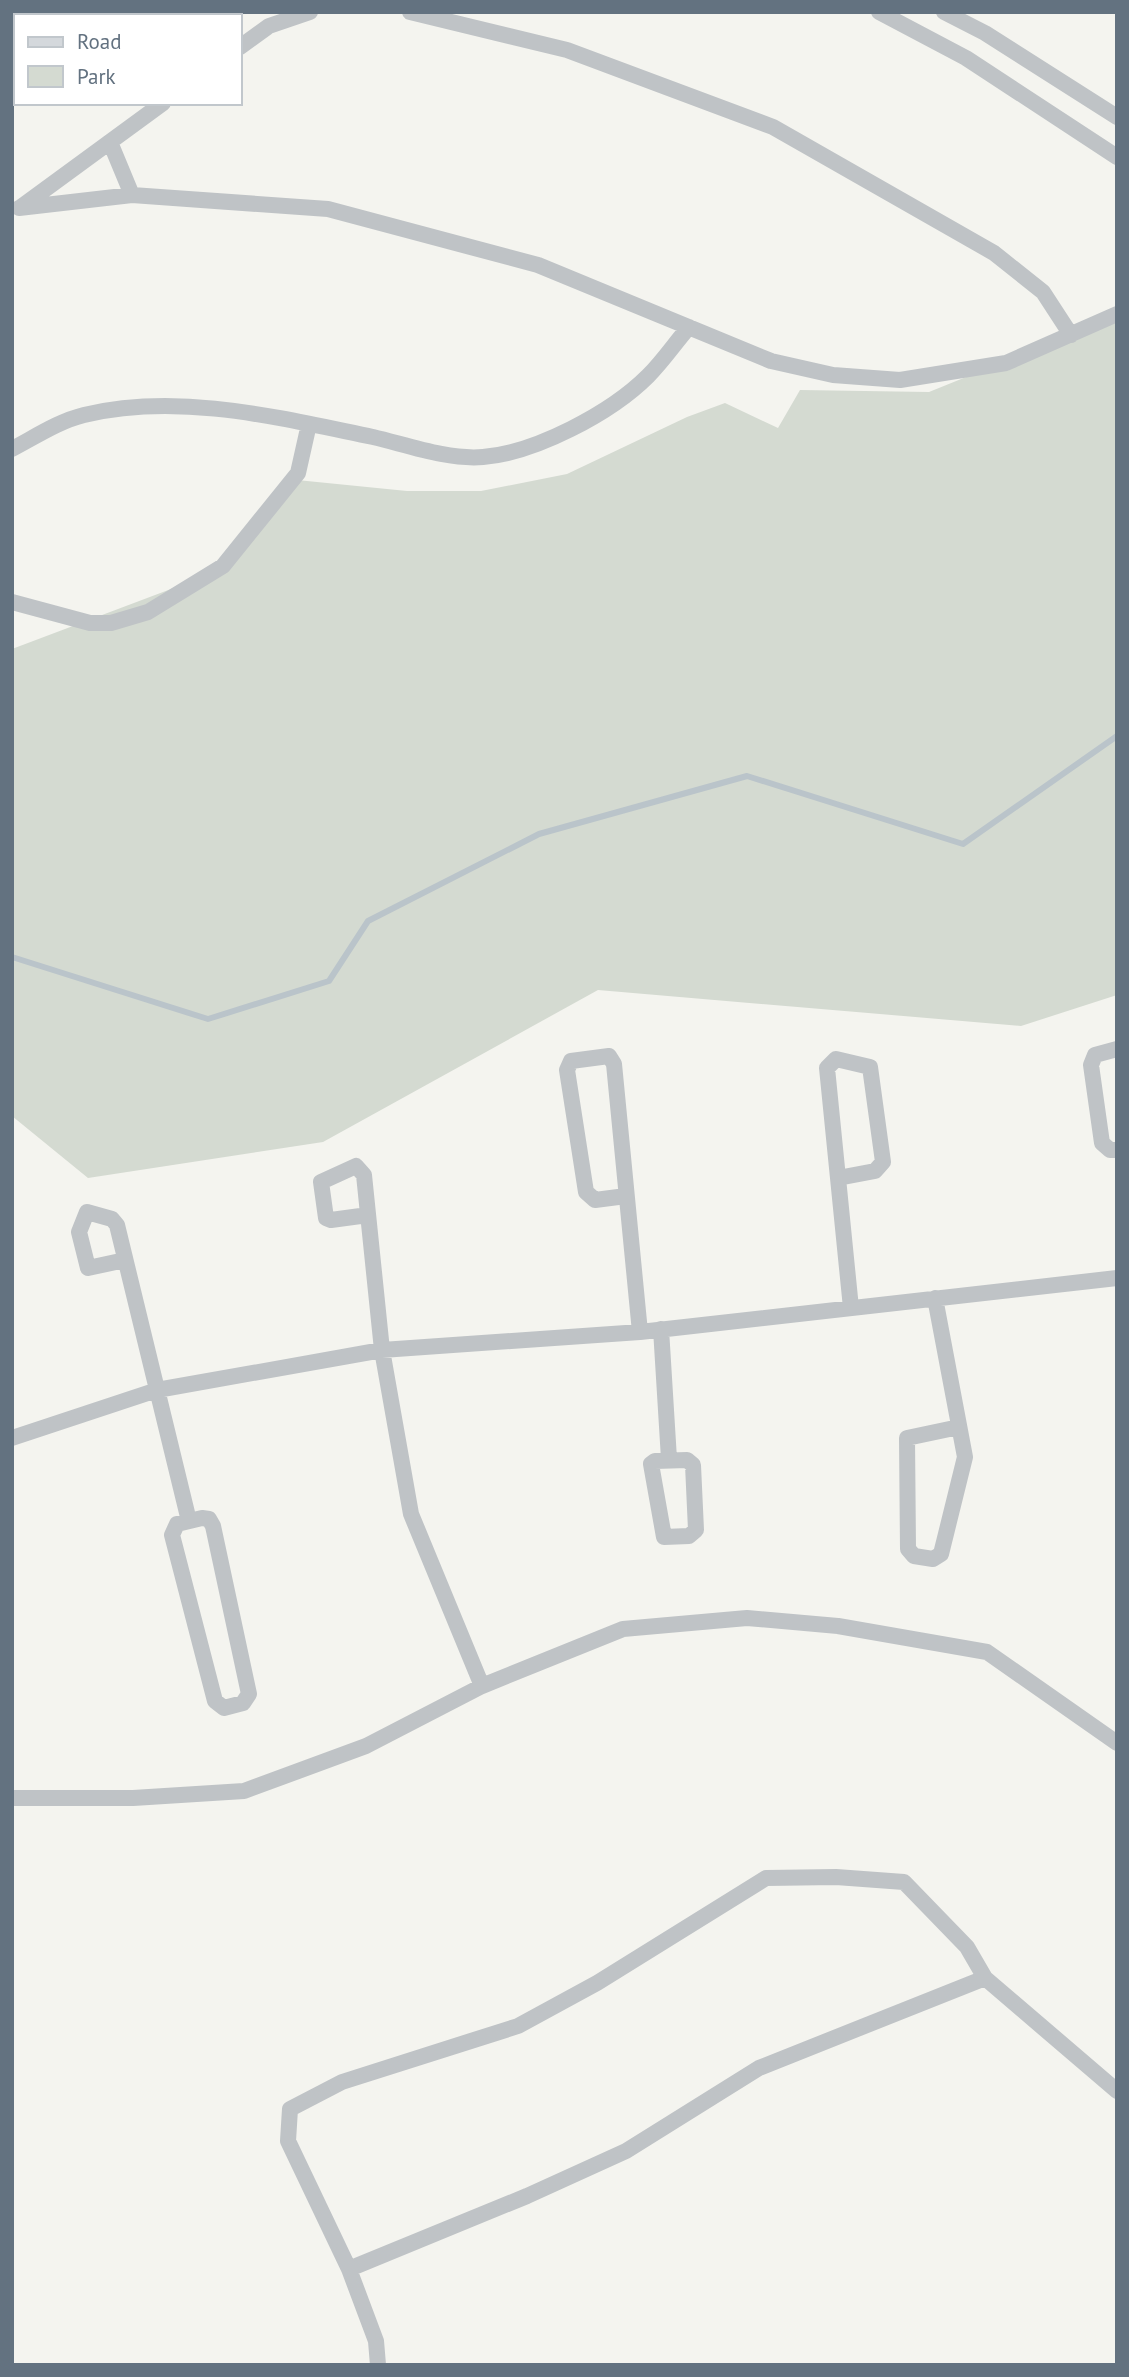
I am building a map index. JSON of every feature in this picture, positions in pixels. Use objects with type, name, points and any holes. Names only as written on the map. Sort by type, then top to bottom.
[{"type":"street","points":[[242,46],[269,26],[310,12]]},
{"type":"street","points":[[410,12],[567,50],[773,127],[994,253],[1043,292],[1071,335]]},
{"type":"street","points":[[879,12],[966,58],[1117,157]]},
{"type":"street","points":[[944,12],[985,33],[1117,117]]},
{"type":"street","points":[[16,210],[160,105]]},
{"type":"street","points":[[110,142],[132,195]]},
{"type":"street","points":[[16,210],[132,195],[328,209],[538,265],[771,361],[832,375],[900,380],[1006,363],[1117,314]]},
{"type":"street","points":[[12,449],[83,415],[149,406],[194,407],[309,424],[457,455],[483,457],[523,447],[586,422],[647,377],[689,327]]},
{"type":"street","points":[[12,602],[90,623],[111,623],[148,612],[223,566],[298,473],[309,424]]},
{"type":"street","points":[[1117,1049],[1096,1055],[1091,1065],[1102,1143],[1105,1147],[1117,1150]]},
{"type":"street","points":[[626,1196],[595,1200],[586,1192],[567,1070],[571,1061],[603,1055],[609,1056],[614,1064],[639,1332]]},
{"type":"street","points":[[838,1178],[875,1171],[883,1163],[870,1067],[836,1059],[827,1068],[838,1178],[851,1308]]},
{"type":"street","points":[[368,1215],[382,1350],[411,1514],[482,1686]]},
{"type":"street","points":[[125,1260],[189,1521]]},
{"type":"street","points":[[12,1438],[157,1390],[382,1350],[639,1332],[1117,1278]]},
{"type":"street","points":[[935,1298],[965,1457],[941,1554],[933,1559],[914,1556],[908,1549],[907,1438],[959,1427]]},
{"type":"street","points":[[662,1329],[669,1459]]},
{"type":"street","points":[[669,1459],[687,1460],[693,1465],[696,1530],[689,1536],[667,1538],[662,1534],[650,1469],[655,1461],[669,1459]]},
{"type":"street","points":[[202,1518],[209,1520],[213,1526],[249,1694],[243,1703],[224,1708],[215,1701],[172,1535],[177,1524],[189,1521],[202,1518]]},
{"type":"street","points":[[12,1798],[133,1798],[244,1791],[366,1746],[482,1686],[623,1629],[747,1618],[838,1626],[987,1652],[1117,1743]]},
{"type":"street","points":[[378,2365],[376,2341],[349,2269],[288,2141],[290,2109],[342,2082],[518,2026],[586,1990],[766,1878],[836,1877],[904,1882],[967,1947],[985,1978],[1117,2091]]},
{"type":"street","points":[[349,2269],[527,2196],[626,2151],[759,2068],[985,1978]]},
{"type":"green space","points":[[1117,316],[1117,995],[1021,1026],[598,990],[323,1142],[88,1178],[12,1116],[12,649],[224,569],[287,479],[407,491],[481,491],[567,474],[687,417],[725,403],[778,428],[800,390],[929,392]]},
{"type":"waterway","points":[[12,957],[208,1019],[329,981],[368,921],[539,834],[747,776],[963,844],[1117,736]]}]
